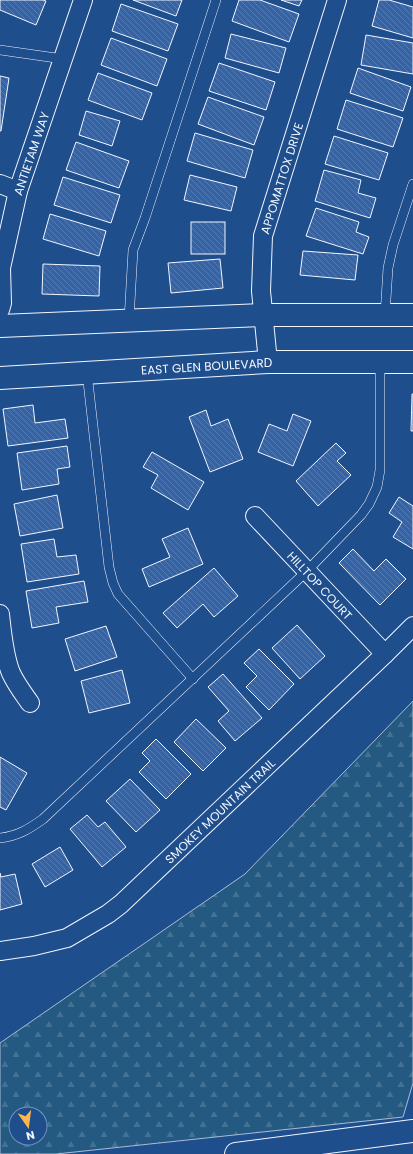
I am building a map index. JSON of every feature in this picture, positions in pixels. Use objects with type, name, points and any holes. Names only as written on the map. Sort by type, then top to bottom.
[{"type":"main road","points":[[0,326],[263,315],[413,315]]},
{"type":"main road","name":"EAST GLEN BOULEVARD","points":[[0,378],[268,362],[413,362]]},
{"type":"main road","points":[[236,1154],[413,1131]]},
{"type":"street","name":"ANTIETAM WAY","points":[[0,310],[2,303],[1,268],[18,191],[83,0]]},
{"type":"street","name":"APPOMATTOX DRIVE","points":[[268,362],[261,291],[263,236],[337,0]]},
{"type":"street","points":[[0,184],[18,191]]},
{"type":"street","name":"HILLTOP COURT","points":[[255,516],[385,654]]},
{"type":"street","points":[[0,614],[4,645],[11,672],[30,702]]},
{"type":"street","name":"SMOKEY MOUNTAIN TRAIL","points":[[0,951],[34,946],[67,938],[108,914],[117,907],[413,626]]},
{"type":"lane","points":[[129,320],[133,250],[145,218],[216,0]]},
{"type":"lane","points":[[0,50],[63,58]]},
{"type":"lane","points":[[385,315],[388,268],[393,245],[413,184]]},
{"type":"lane","points":[[0,838],[9,837],[24,832],[43,819],[307,571],[361,516],[369,504],[377,487],[380,470],[380,362]]},
{"type":"lane","points":[[87,372],[109,567],[113,583],[118,594],[193,679]]},
{"type":"green space","points":[[413,701],[413,1083],[403,1117],[56,1154],[0,1154],[0,1043],[245,874]]},
{"type":"building","points":[[0,0],[46,1],[36,25],[0,10]]},
{"type":"building","points":[[133,0],[182,0],[176,16]]},
{"type":"building","points":[[239,0],[260,0],[299,14],[289,42],[232,21]]},
{"type":"building","points":[[281,0],[302,0],[299,6]]},
{"type":"building","points":[[379,0],[389,0],[413,7],[413,38],[372,26]]},
{"type":"building","points":[[121,4],[178,24],[168,51],[112,31]]},
{"type":"building","points":[[231,34],[286,48],[279,73],[225,58]]},
{"type":"building","points":[[366,35],[413,43],[413,74],[361,65]]},
{"type":"building","points":[[111,38],[167,59],[157,86],[101,65]]},
{"type":"building","points":[[219,63],[275,82],[266,110],[209,91]]},
{"type":"building","points":[[358,68],[411,87],[403,111],[350,93]]},
{"type":"building","points":[[98,73],[152,93],[142,120],[88,100]]},
{"type":"building","points":[[0,76],[9,78],[1,131],[0,131]]},
{"type":"building","points":[[208,97],[264,117],[254,145],[198,124]]},
{"type":"building","points":[[346,100],[403,118],[393,147],[337,129]]},
{"type":"building","points":[[86,111],[120,121],[112,146],[79,135]]},
{"type":"building","points":[[195,133],[253,150],[245,178],[187,161]]},
{"type":"building","points":[[334,136],[388,153],[379,180],[325,164]]},
{"type":"building","points":[[76,142],[129,161],[119,188],[66,170]]},
{"type":"building","points":[[324,170],[361,180],[358,193],[376,198],[370,218],[315,201]]},
{"type":"building","points":[[190,175],[237,187],[231,211],[184,200]]},
{"type":"building","points":[[63,177],[120,195],[111,223],[54,205]]},
{"type":"building","points":[[316,208],[359,222],[356,232],[369,237],[363,254],[306,236]]},
{"type":"building","points":[[50,214],[106,231],[99,256],[43,239]]},
{"type":"building","points":[[191,222],[225,222],[225,254],[191,254]]},
{"type":"building","points":[[303,251],[358,255],[355,280],[300,275]]},
{"type":"building","points":[[220,259],[223,288],[171,293],[168,263]]},
{"type":"building","points":[[43,264],[100,266],[99,296],[42,294]]},
{"type":"building","points":[[412,394],[413,431],[411,431]]},
{"type":"building","points":[[33,405],[35,423],[65,419],[68,438],[8,446],[3,409]]},
{"type":"building","points":[[206,410],[211,426],[228,419],[243,459],[210,472],[189,417]]},
{"type":"building","points":[[293,414],[311,421],[293,466],[258,452],[269,424],[287,431]]},
{"type":"building","points":[[336,443],[346,453],[337,461],[351,475],[318,506],[296,481]]},
{"type":"building","points":[[67,446],[70,467],[57,469],[59,484],[22,490],[17,453]]},
{"type":"building","points":[[152,452],[204,482],[188,510],[151,488],[158,475],[143,467]]},
{"type":"building","points":[[57,495],[63,528],[20,536],[14,504]]},
{"type":"building","points":[[399,497],[413,506],[413,549],[393,537],[402,522],[389,513]]},
{"type":"building","points":[[188,528],[203,564],[149,587],[142,569],[170,557],[162,539]]},
{"type":"building","points":[[54,539],[57,557],[76,555],[79,574],[27,582],[21,544]]},
{"type":"building","points":[[353,549],[374,571],[386,559],[406,579],[380,605],[339,563]]},
{"type":"building","points":[[214,568],[238,596],[214,617],[203,604],[177,628],[163,613]]},
{"type":"building","points":[[84,581],[88,602],[56,607],[59,623],[32,628],[26,591]]},
{"type":"building","points":[[297,625],[325,656],[300,679],[272,648]]},
{"type":"building","points":[[106,626],[117,657],[75,671],[65,639]]},
{"type":"building","points":[[259,649],[294,684],[269,710],[246,687],[257,676],[244,663]]},
{"type":"building","points":[[122,670],[130,703],[89,713],[81,681]]},
{"type":"building","points":[[223,674],[262,718],[235,741],[218,721],[229,711],[208,687]]},
{"type":"building","points":[[196,719],[226,748],[203,771],[174,742]]},
{"type":"building","points":[[156,739],[191,774],[166,799],[139,772],[150,761],[142,753]]},
{"type":"building","points":[[0,757],[27,773],[6,810],[0,807]]},
{"type":"building","points":[[130,779],[160,810],[136,832],[106,801]]},
{"type":"building","points":[[87,815],[98,827],[105,822],[126,847],[102,867],[70,829]]},
{"type":"building","points":[[60,847],[73,870],[45,887],[32,864]]},
{"type":"building","points":[[0,873],[1,877],[15,874],[22,904],[0,910]]}]
